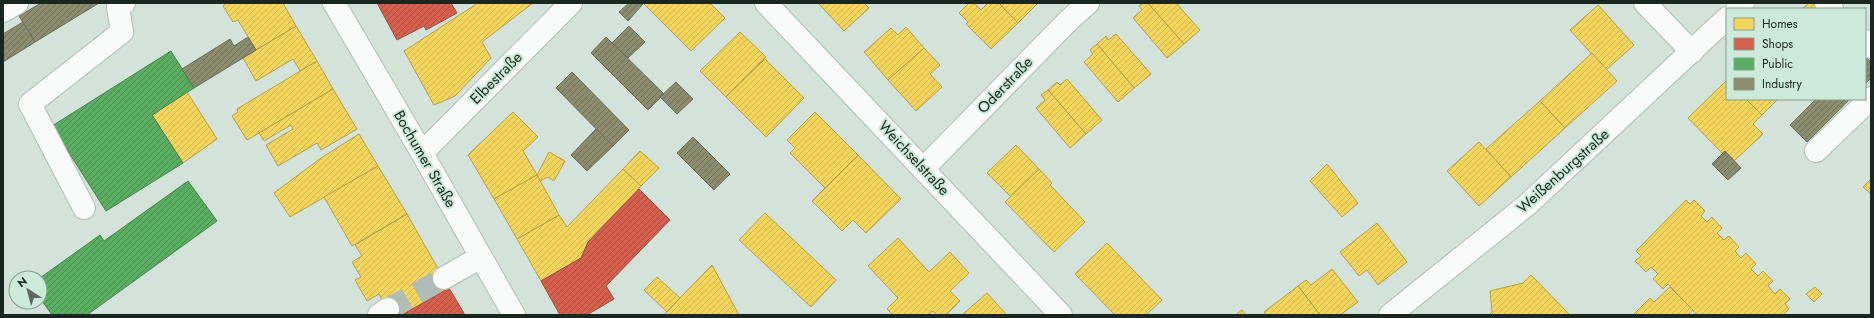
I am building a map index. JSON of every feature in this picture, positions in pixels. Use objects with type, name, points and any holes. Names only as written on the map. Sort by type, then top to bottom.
[{"type":"street","points":[[3,11],[17,3]]},
{"type":"street","points":[[84,208],[30,104],[122,32],[118,7],[124,3]]},
{"type":"street","name":"Bochumer Straße","points":[[334,3],[422,152],[514,315]]},
{"type":"street","name":"Elbestraße","points":[[422,152],[571,3]]},
{"type":"street","name":"Weichselstraße","points":[[766,3],[924,168],[1061,315]]},
{"type":"street","name":"Oderstraße","points":[[924,168],[1068,21],[1088,3]]},
{"type":"street","points":[[1644,3],[1692,52]]},
{"type":"street","name":"Weißenburgstraße","points":[[1390,315],[1527,205],[1726,19]]},
{"type":"street","points":[[1816,150],[1871,98]]},
{"type":"street","points":[[444,278],[481,257]]},
{"type":"building: Homes","points":[[227,3],[283,3],[296,26],[256,50],[238,20],[233,22],[223,6]]},
{"type":"building: Homes","points":[[478,3],[533,3],[482,42],[491,58],[455,96],[434,105],[404,51]]},
{"type":"building: Homes","points":[[643,3],[710,3],[725,18],[691,51]]},
{"type":"building: Homes","points":[[818,3],[864,3],[869,8],[844,31]]},
{"type":"building: Homes","points":[[969,3],[974,3],[981,10],[988,3],[999,3],[1018,23],[991,49],[966,24],[968,22],[959,13]]},
{"type":"building: Homes","points":[[999,3],[1038,3],[1018,23]]},
{"type":"building: Homes","points":[[1143,3],[1148,3],[1184,44],[1167,58],[1133,18],[1142,10],[1139,6]]},
{"type":"building: Homes","points":[[1148,3],[1176,3],[1200,30],[1184,44]]},
{"type":"building: Homes","points":[[1809,3],[1812,3],[1817,8],[1803,8]]},
{"type":"building: Homes","points":[[1598,5],[1634,45],[1606,70],[1570,30]]},
{"type":"building: Homes","points":[[296,26],[317,61],[300,71],[293,59],[256,81],[243,58]]},
{"type":"building: Homes","points":[[906,27],[924,48],[888,80],[864,52],[891,28],[898,35]]},
{"type":"building: Homes","points":[[740,32],[766,57],[726,97],[700,71]]},
{"type":"building: Homes","points":[[1116,34],[1151,74],[1134,88],[1097,44],[1106,36],[1108,40]]},
{"type":"building: Homes","points":[[1097,44],[1134,88],[1118,102],[1084,62],[1093,54],[1090,50]]},
{"type":"building: Homes","points":[[924,48],[940,65],[930,74],[942,87],[916,111],[888,80]]},
{"type":"building: Homes","points":[[1592,53],[1617,81],[1565,128],[1540,101]]},
{"type":"building: Homes","points":[[765,59],[804,98],[766,137],[726,97]]},
{"type":"building: Homes","points":[[317,61],[333,89],[247,140],[232,116],[238,112],[237,109]]},
{"type":"building: Homes","points":[[1067,79],[1102,120],[1086,134],[1048,90],[1057,82],[1060,85]]},
{"type":"building: Homes","points":[[1726,81],[1726,100],[1747,100],[1762,115],[1753,124],[1763,134],[1734,161],[1725,151],[1722,153],[1688,118]]},
{"type":"building: Homes","points":[[333,89],[357,129],[321,150],[317,143],[278,166],[266,145],[293,129],[291,125],[264,141],[259,133]]},
{"type":"building: Homes","points":[[1048,90],[1086,134],[1070,148],[1036,108],[1045,100],[1041,95]]},
{"type":"building: Homes","points":[[187,92],[217,139],[183,163],[152,115]]},
{"type":"building: Homes","points":[[1747,100],[1777,100],[1762,115]]},
{"type":"building: Homes","points":[[1540,101],[1565,128],[1511,177],[1486,149]]},
{"type":"building: Homes","points":[[513,112],[538,137],[523,151],[537,175],[494,199],[468,155]]},
{"type":"building: Homes","points":[[815,112],[858,155],[825,188],[790,153],[795,148],[787,140]]},
{"type":"building: Homes","points":[[359,134],[378,166],[290,217],[274,193],[321,158]]},
{"type":"building: Homes","points":[[1479,142],[1511,177],[1479,206],[1447,171]]},
{"type":"building: Homes","points":[[1016,145],[1039,169],[1011,197],[987,173]]},
{"type":"building: Homes","points":[[640,151],[659,168],[641,186],[623,169]]},
{"type":"building: Homes","points":[[549,152],[565,161],[554,181],[548,177],[540,181],[537,175]]},
{"type":"building: Homes","points":[[858,155],[901,199],[866,233],[853,220],[842,231],[812,201]]},
{"type":"building: Homes","points":[[1327,164],[1358,203],[1342,217],[1310,181]]},
{"type":"building: Homes","points":[[378,166],[407,214],[352,246],[324,197]]},
{"type":"building: Homes","points":[[623,169],[641,186],[588,242],[581,258],[541,281],[517,239],[559,215],[567,227]]},
{"type":"building: Homes","points":[[1039,169],[1052,183],[1050,185],[1085,222],[1054,252],[1005,202]]},
{"type":"building: Homes","points":[[537,175],[559,215],[517,239],[494,199]]},
{"type":"building: Homes","points":[[1871,179],[1871,194],[1863,187]]},
{"type":"building: Homes","points":[[1686,200],[1690,204],[1694,200],[1705,211],[1701,216],[1707,222],[1712,217],[1722,228],[1717,233],[1724,240],[1729,236],[1739,247],[1735,251],[1741,258],[1746,253],[1756,264],[1751,269],[1758,276],[1763,271],[1773,281],[1768,286],[1775,294],[1780,289],[1790,299],[1785,304],[1789,309],[1783,315],[1697,315],[1668,284],[1663,289],[1653,279],[1658,274],[1651,267],[1646,272],[1635,261],[1641,256],[1636,251]]},
{"type":"building: Homes","points":[[765,213],[836,280],[811,307],[739,240]]},
{"type":"building: Homes","points":[[407,214],[449,288],[402,315],[391,315],[379,294],[367,301],[355,280],[361,277],[352,262],[362,256],[355,245]]},
{"type":"building: Homes","points":[[1377,223],[1407,262],[1378,285],[1367,270],[1359,276],[1340,252]]},
{"type":"building: Homes","points":[[898,238],[929,272],[950,252],[969,273],[950,291],[960,301],[946,315],[936,315],[933,311],[928,315],[893,315],[887,309],[898,298],[868,266]]},
{"type":"building: Homes","points":[[1107,243],[1162,300],[1146,315],[1115,315],[1075,274]]},
{"type":"building: Homes","points":[[712,265],[739,315],[664,315],[680,298]]},
{"type":"building: Homes","points":[[1332,269],[1358,302],[1340,315],[1320,315],[1298,286],[1306,280],[1311,285]]},
{"type":"building: Homes","points":[[1531,275],[1570,315],[1489,315],[1492,312],[1490,291],[1523,283]]},
{"type":"building: Homes","points":[[657,277],[680,298],[667,312],[644,290]]},
{"type":"building: Homes","points":[[1298,286],[1320,315],[1266,315],[1264,312]]},
{"type":"building: Homes","points":[[1670,287],[1693,310],[1688,315],[1633,315],[1650,298],[1654,302]]},
{"type":"building: Homes","points":[[1815,287],[1822,294],[1814,302],[1806,294]]},
{"type":"building: Homes","points":[[987,293],[1007,315],[962,315]]},
{"type":"building: Homes","points":[[1242,310],[1246,315],[1235,315]]},
{"type":"building: Shops","points":[[377,3],[451,3],[457,13],[426,30],[424,26],[397,40]]},
{"type":"building: Shops","points":[[639,189],[670,220],[606,286],[614,299],[587,315],[560,315],[541,281],[581,258],[588,242]]},
{"type":"building: Shops","points":[[449,288],[465,315],[402,315]]},
{"type":"building: Public","points":[[171,51],[194,88],[152,115],[183,163],[106,211],[52,126]]},
{"type":"building: Public","points":[[188,181],[217,221],[87,315],[52,315],[48,309],[48,272],[100,235],[104,241]]},
{"type":"building: Industry","points":[[41,3],[99,3],[35,42],[19,16]]},
{"type":"building: Industry","points":[[629,3],[643,4],[628,21],[619,12]]},
{"type":"building: Industry","points":[[23,22],[35,42],[3,62],[3,34]]},
{"type":"building: Industry","points":[[629,26],[645,42],[628,58],[612,43]]},
{"type":"building: Industry","points":[[248,37],[256,50],[194,88],[182,69],[230,39],[234,46]]},
{"type":"building: Industry","points":[[606,37],[664,94],[648,110],[591,53]]},
{"type":"building: Industry","points":[[1866,57],[1871,62],[1871,78],[1866,83]]},
{"type":"building: Industry","points":[[572,72],[629,130],[613,146],[556,88]]},
{"type":"building: Industry","points":[[676,82],[693,99],[677,114],[660,97]]},
{"type":"building: Industry","points":[[1815,100],[1849,100],[1807,142],[1790,125]]},
{"type":"building: Industry","points":[[596,129],[613,146],[587,171],[571,155]]},
{"type":"building: Industry","points":[[693,137],[730,174],[714,190],[677,153]]},
{"type":"building: Industry","points":[[1725,151],[1741,168],[1728,180],[1712,164]]},
{"type":"tunnel","points":[[388,309],[444,278]]}]
